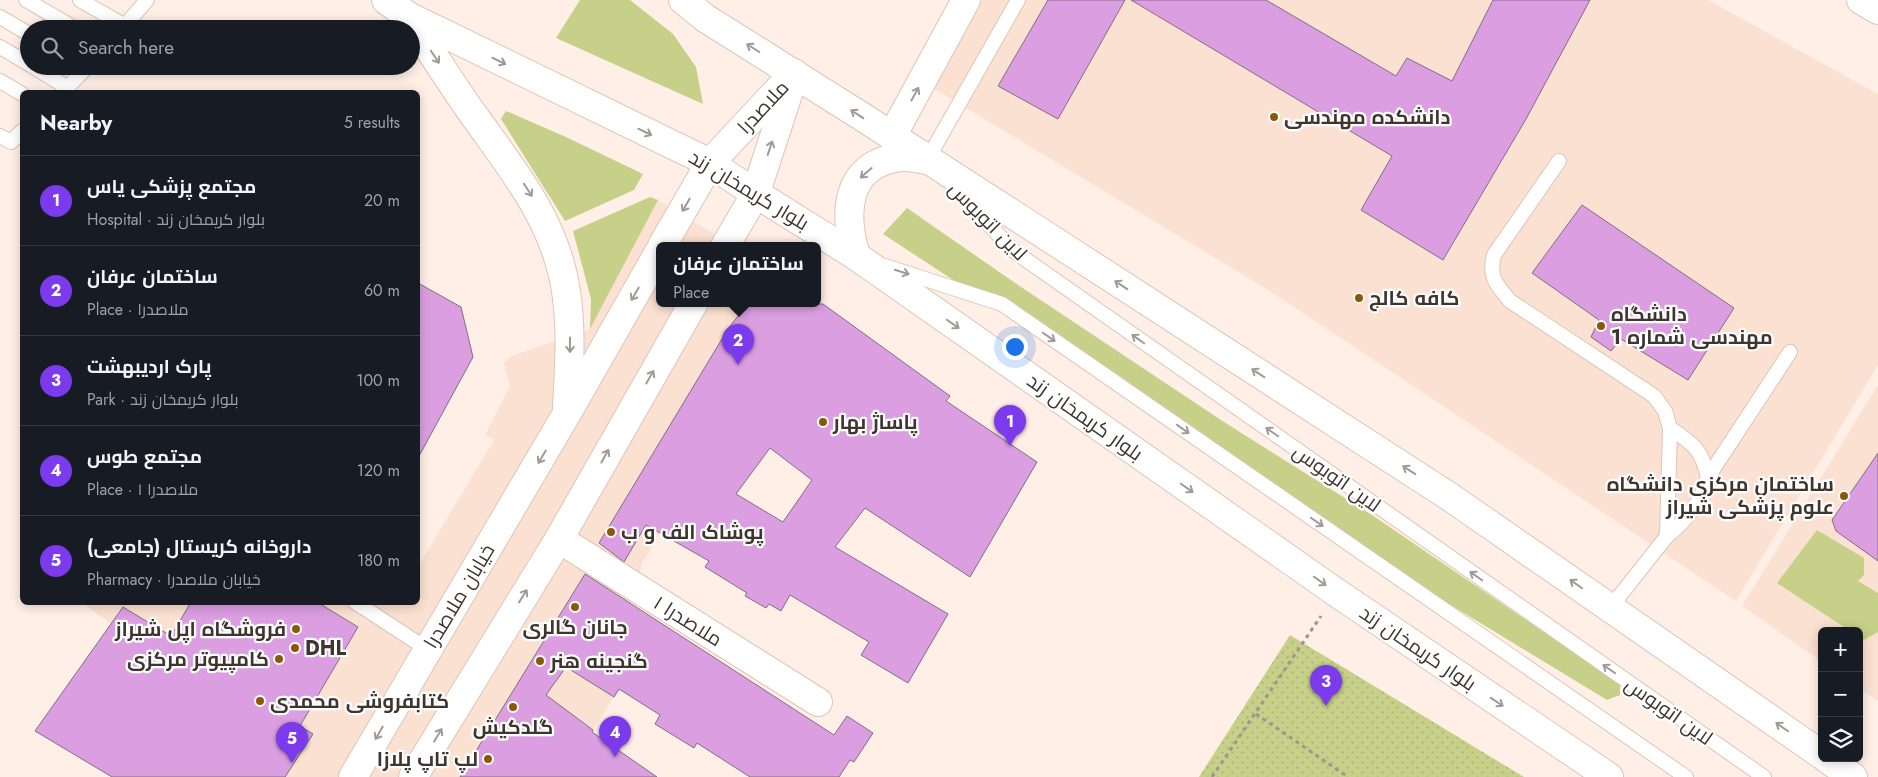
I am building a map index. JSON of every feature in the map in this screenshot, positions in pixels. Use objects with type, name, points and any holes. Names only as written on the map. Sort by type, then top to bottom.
[{"type":"main road","name":"بلوار کریمخان زند","points":[[386,0],[416,20]]},
{"type":"main road","points":[[683,0],[705,18],[892,136],[1450,497],[1818,752]]},
{"type":"main road","points":[[892,136],[966,0]]},
{"type":"main road","points":[[1861,0],[1878,10]]},
{"type":"main road","points":[[408,16],[411,20]]},
{"type":"main road","name":"بلوار کریمخان زند","points":[[420,22],[710,163],[755,195],[856,256],[1336,593],[1609,777]]},
{"type":"main road","points":[[420,34],[477,120],[532,196],[550,235],[567,299],[570,361],[566,415]]},
{"type":"main road","name":"ملاصدرا","points":[[664,242],[710,163],[794,74]]},
{"type":"main road","name":"ملاصدرا","points":[[727,242],[755,195],[794,74]]},
{"type":"main road","points":[[856,256],[850,236],[848,209],[855,182],[879,161],[902,157],[927,160]]},
{"type":"main road","points":[[566,415],[656,257]]},
{"type":"main road","points":[[413,777],[559,539],[625,419],[691,307]]},
{"type":"main road","name":"خیابان ملاصدرا","points":[[353,777],[566,415]]},
{"type":"main road","name":"۱ ملاصدرا","points":[[559,539],[818,702]]},
{"type":"main road","points":[[1832,762],[1854,777]]},
{"type":"lane","points":[[26,0],[60,20]]},
{"type":"lane","points":[[80,0],[113,20]]},
{"type":"lane","points":[[927,160],[1018,0]]},
{"type":"lane","points":[[128,20],[140,2]]},
{"type":"lane","points":[[0,17],[20,29]]},
{"type":"lane","points":[[0,47],[20,59]]},
{"type":"lane","points":[[44,75],[65,90],[79,75]]},
{"type":"lane","points":[[0,81],[20,93]]},
{"type":"lane","points":[[0,136],[11,142],[20,133]]},
{"type":"lane","name":"لاین اتوبوس","points":[[927,160],[1015,252],[1764,777]]},
{"type":"lane","points":[[1559,161],[1494,255],[1490,266],[1495,283],[1510,301],[1654,396],[1665,411],[1670,428],[1667,536]]},
{"type":"lane","points":[[856,256],[1002,304],[1686,777]]},
{"type":"lane","points":[[1610,608],[1667,536],[1684,522],[1701,499],[1708,477],[1790,352]]},
{"type":"lane","points":[[1670,428],[1691,442],[1704,456],[1708,477]]},
{"type":"lane","points":[[360,605],[427,649]]},
{"type":"path","points":[[1212,777],[1336,593]]},
{"type":"path","points":[[1256,714],[1348,777]]},
{"type":"shaded area","name":"دانشگاه مهندسی شماره 1","points":[[978,0],[1708,0],[1878,94],[1878,365],[1736,601],[1265,288],[928,85]]},
{"type":"shaded area","points":[[658,200],[728,242],[656,242],[656,307],[821,307],[821,303],[857,329],[746,479],[701,464],[642,564],[630,604],[585,676],[615,695],[592,732],[527,777],[254,777],[144,647],[85,605],[420,605],[420,564],[494,440],[485,435],[510,386],[504,363],[512,356],[590,329]]},
{"type":"shaded area","name":"ساختمان مرکزی دانشگاه علوم پزشکی شیراز","points":[[1878,385],[1878,701],[1863,691],[1863,627],[1818,627],[1818,659],[1742,606]]},
{"type":"green space","points":[[580,0],[630,0],[673,34],[696,67],[703,104],[556,38]]},
{"type":"green space","points":[[506,111],[643,174],[634,190],[565,221],[501,119]]},
{"type":"green space","points":[[650,197],[658,200],[590,329],[591,299],[573,231]]},
{"type":"green space","points":[[907,208],[1018,285],[1224,422],[1372,515],[1620,684],[1620,695],[1607,700],[1431,593],[883,234]]},
{"type":"green space","points":[[1817,530],[1864,558],[1864,575],[1858,581],[1878,593],[1878,632],[1864,640],[1863,627],[1844,627],[1777,583]]},
{"type":"green space","points":[[1290,635],[1524,777],[1199,777]]},
{"type":"building","points":[[1048,0],[1125,0],[1058,119],[998,86]]},
{"type":"building","points":[[1131,0],[1266,0],[1396,76],[1407,58],[1452,81],[1493,0],[1590,0],[1526,119],[1443,260],[1361,210],[1392,156]]},
{"type":"building","points":[[1582,205],[1734,308],[1688,380],[1621,339],[1611,351],[1591,337],[1599,320],[1532,273]]},
{"type":"building","points":[[420,284],[461,307],[473,357],[420,454]]},
{"type":"building","points":[[821,304],[823,304],[950,396],[946,401],[1037,462],[970,577],[865,508],[835,547],[948,614],[908,683],[861,655],[869,642],[790,595],[781,611],[769,604],[766,608],[745,596],[747,593],[705,567],[709,561],[646,525],[624,562],[599,543],[728,329],[745,307],[821,307]],"holes":[[[770,448],[812,480],[783,522],[736,494]]]},
{"type":"building","points":[[1878,453],[1878,561],[1836,531],[1832,520]]},
{"type":"building","points":[[585,574],[834,735],[847,716],[873,733],[854,762],[850,760],[839,777],[750,777],[697,743],[694,748],[655,724],[660,715],[619,689],[614,697],[566,667],[546,695],[593,730],[592,732],[657,777],[460,777]]},
{"type":"building","points":[[189,605],[322,605],[358,627],[300,726],[313,734],[285,777],[112,777],[35,731],[123,607],[171,636]]},
{"type":"place","name":"دانشکده مهندسی","points":[[1274,117]]},
{"type":"place","name":"کافه کالج","points":[[1359,298]]},
{"type":"place","name":"دانشگاه مهندسی شماره 1","points":[[1601,326]]},
{"type":"place","name":"ساختمان عرفان","points":[[738,365]]},
{"type":"place","name":"پاساژ بهار","points":[[823,422]]},
{"type":"place","name":"مجتمع پزشکی یاس","points":[[1010,446]]},
{"type":"place","name":"ساختمان مرکزی دانشگاه علوم پزشکی شیراز","points":[[1844,496]]},
{"type":"place","name":"پوشاک الف و ب","points":[[611,532]]},
{"type":"place","name":"جانان گالری","points":[[575,607]]},
{"type":"place","name":"فروشگاه اپل شیراز","points":[[296,629]]},
{"type":"place","name":"DHL","points":[[295,648]]},
{"type":"place","name":"کامپیوتر مرکزی","points":[[279,659]]},
{"type":"place","name":"گنجينه هنر","points":[[540,661]]},
{"type":"place","name":"کتابفروشی محمدی","points":[[260,701]]},
{"type":"place","name":"پارک اردیبهشت","points":[[1326,706]]},
{"type":"place","name":"گلدکیش","points":[[513,707]]},
{"type":"place","name":"مجتمع طوس","points":[[615,757]]},
{"type":"place","name":"لپ تاپ پلازا","points":[[488,759]]},
{"type":"place","name":"داروخانه کریستال (جامعی)","points":[[292,763]]}]
